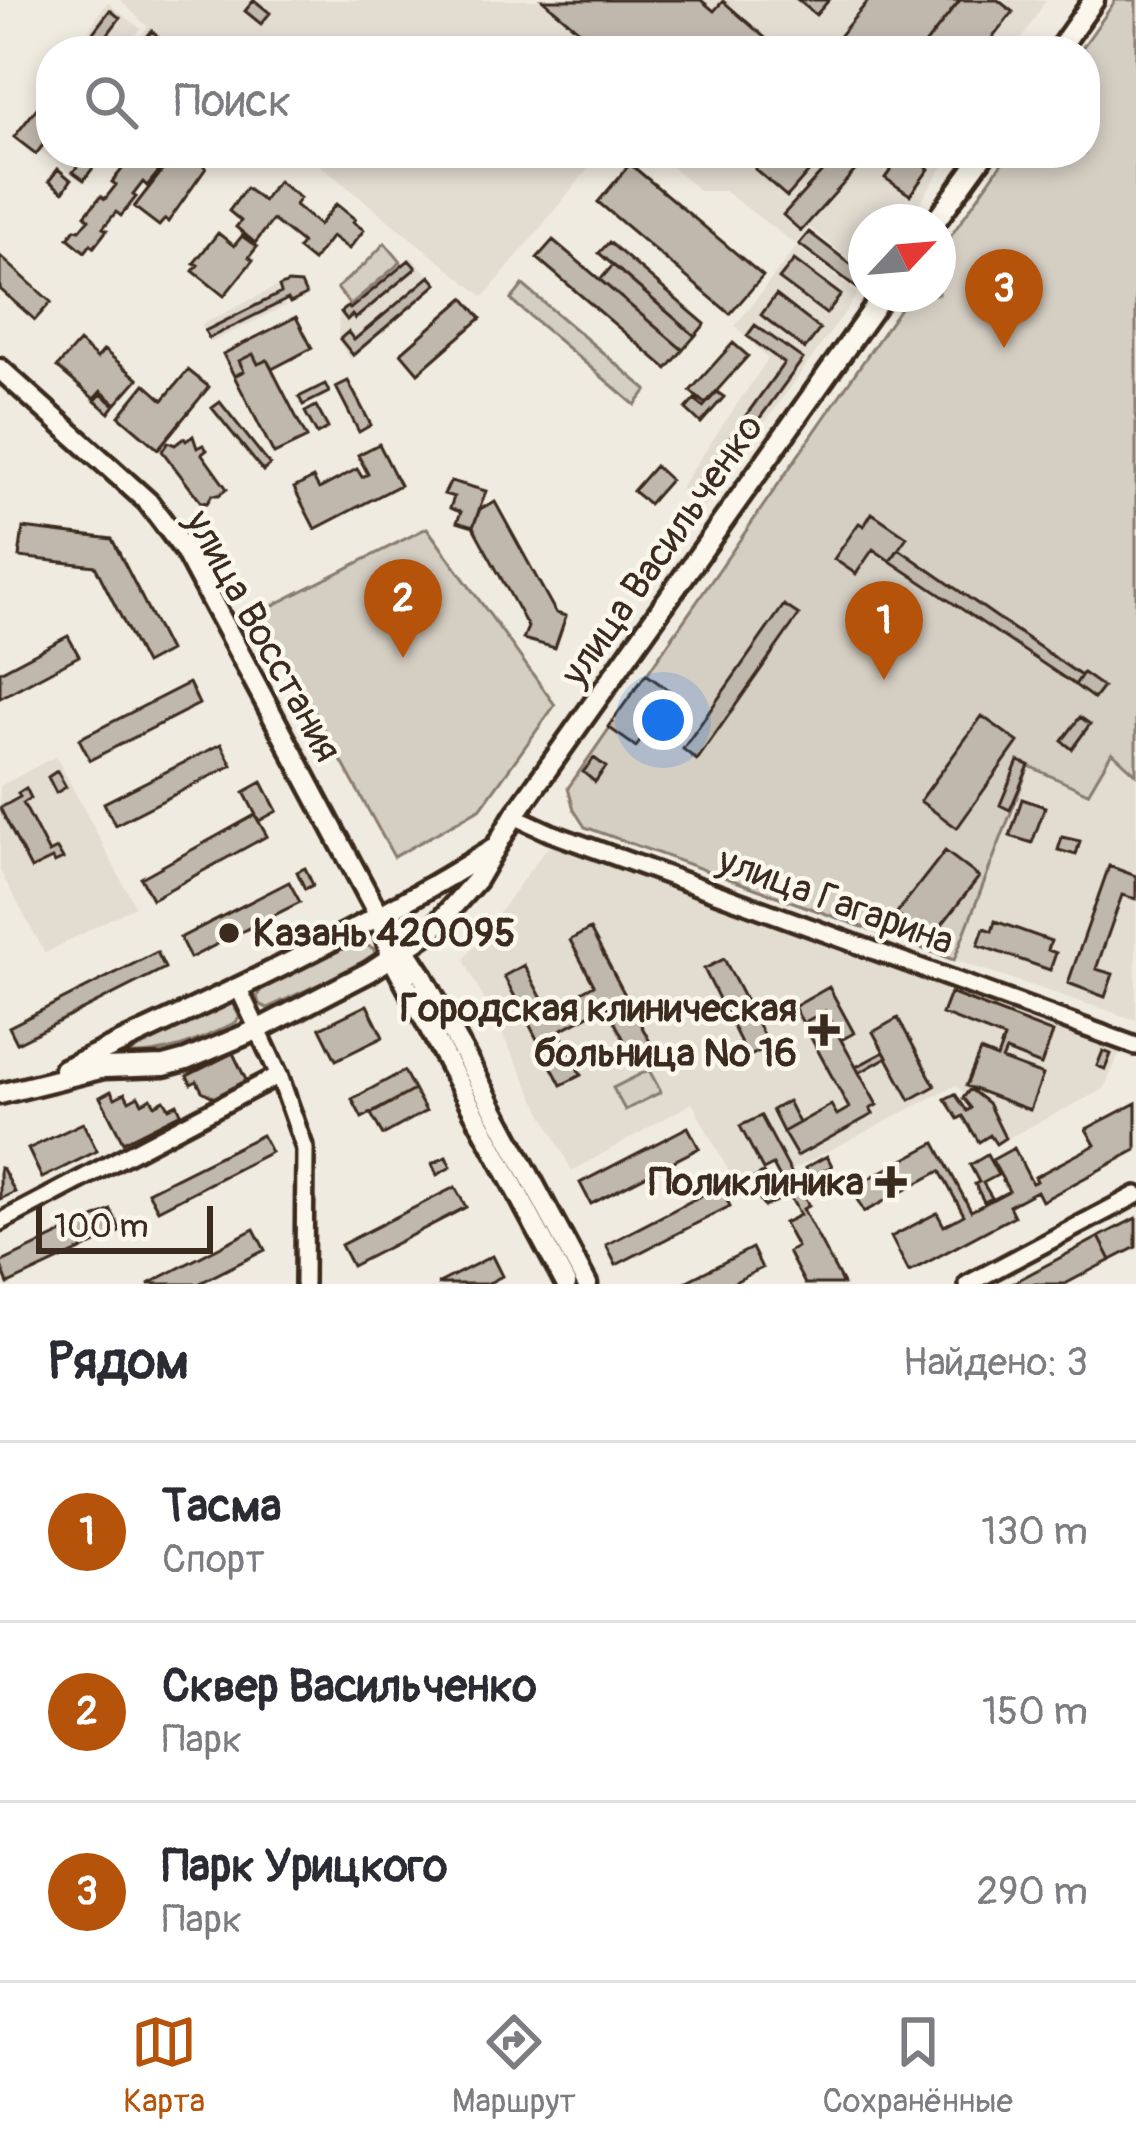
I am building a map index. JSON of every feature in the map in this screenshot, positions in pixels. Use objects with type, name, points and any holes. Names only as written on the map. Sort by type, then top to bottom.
[{"type":"main road","points":[[1069,36],[1094,0]]},
{"type":"main road","points":[[948,204],[974,168]]},
{"type":"main road","name":"улица Васильченко","points":[[0,1093],[104,1068],[164,1066],[187,1060],[259,1029],[431,931],[477,879],[514,816],[871,312]]},
{"type":"main road","name":"улица Восстания","points":[[0,369],[148,502],[185,551],[399,953],[586,1284]]},
{"type":"main road","name":"улица Васильченко","points":[[0,1093],[63,1069],[238,987],[424,893],[497,847]]},
{"type":"main road","name":"улица Восстания","points":[[399,953],[566,1284]]},
{"type":"street","name":"улица Гагарина","points":[[514,816],[1136,1046]]},
{"type":"street","points":[[238,987],[279,1075],[305,1149],[304,1284]]},
{"type":"street","points":[[0,1222],[279,1075]]},
{"type":"street","points":[[968,1284],[1136,1195]]},
{"type":"shaded area","points":[[120,0],[1046,0],[1023,36],[140,36],[148,27]]},
{"type":"shaded area","points":[[1116,0],[1136,0],[1136,774],[1112,752],[1088,793],[1029,766],[954,960],[585,827],[568,788],[898,312],[956,312],[956,228],[998,168],[1100,168],[1100,36],[1091,36]]},
{"type":"shaded area","points":[[107,2],[141,29],[135,36],[85,36]]},
{"type":"shaded area","points":[[63,168],[95,168],[83,183]]},
{"type":"shaded area","points":[[324,168],[589,168],[484,297]]},
{"type":"shaded area","points":[[673,168],[942,168],[919,204],[848,204],[848,258],[809,227],[795,244],[724,191],[700,191]]},
{"type":"shaded area","points":[[385,243],[401,262],[350,305],[337,288]]},
{"type":"shaded area","points":[[797,246],[848,286],[848,308],[704,507],[680,488],[768,359],[735,326]]},
{"type":"shaded area","points":[[411,257],[438,284],[351,360],[338,341],[339,313]]},
{"type":"shaded area","points":[[523,285],[647,390],[635,405],[511,300]]},
{"type":"shaded area","points":[[276,287],[285,306],[210,343],[201,325]]},
{"type":"shaded area","points":[[427,528],[555,705],[481,808],[394,857],[260,612]]},
{"type":"shaded area","points":[[1112,751],[1136,774],[1136,1020],[954,960],[1029,765]]},
{"type":"shaded area","points":[[56,756],[135,906],[45,953],[0,871],[0,786]]},
{"type":"shaded area","points":[[554,845],[1120,1052],[1104,1089],[1006,1139],[956,1085],[792,1170],[786,1159],[736,1185],[692,1103],[572,1171],[464,960],[545,850]]},
{"type":"shaded area","points":[[356,942],[373,948],[376,955],[267,1008],[259,1004],[262,988]]},
{"type":"shaded area","points":[[232,1003],[240,1017],[236,1022],[168,1050],[123,1054]]},
{"type":"shaded area","points":[[649,1070],[661,1092],[625,1110],[613,1088]]},
{"type":"building","points":[[254,0],[270,13],[261,24],[245,11]]},
{"type":"building","points":[[543,0],[701,0],[714,11],[723,1],[763,36],[596,35],[585,36]]},
{"type":"building","points":[[798,0],[829,0],[816,15]]},
{"type":"building","points":[[869,0],[960,0],[932,36],[839,36]]},
{"type":"building","points":[[960,0],[998,0],[1013,12],[994,36],[932,36]]},
{"type":"building","points":[[110,10],[120,18],[106,36],[90,36]]},
{"type":"building","points":[[36,109],[36,154],[14,137]]},
{"type":"building","points":[[76,168],[93,168],[84,180],[73,172]]},
{"type":"building","points":[[123,168],[162,168],[147,186],[143,182],[121,216],[116,212],[94,247],[91,244],[85,252],[68,238],[89,219],[85,215],[101,196],[105,199],[116,185],[112,182]]},
{"type":"building","points":[[164,168],[206,168],[168,222],[165,219],[159,226],[134,207]]},
{"type":"building","points":[[627,168],[635,168],[763,276],[730,314],[598,202]]},
{"type":"building","points":[[756,168],[812,168],[787,197]]},
{"type":"building","points":[[825,168],[858,168],[801,231],[783,215]]},
{"type":"building","points":[[892,168],[929,169],[910,195],[885,178]]},
{"type":"building","points":[[58,169],[71,180],[63,192],[49,181]]},
{"type":"building","points":[[278,181],[300,198],[295,205],[319,225],[336,204],[364,230],[349,249],[332,236],[313,261],[298,249],[302,243],[273,220],[255,243],[236,227],[241,221],[229,211],[246,188],[263,201]]},
{"type":"building","points":[[809,232],[848,262],[848,281],[799,244]]},
{"type":"building","points":[[218,233],[234,246],[242,236],[257,247],[249,257],[253,260],[224,296],[193,271]]},
{"type":"building","points":[[553,240],[683,350],[667,369],[537,258]]},
{"type":"building","points":[[609,242],[705,324],[695,336],[599,253]]},
{"type":"building","points":[[0,256],[51,302],[35,320],[0,289]]},
{"type":"building","points":[[409,260],[416,268],[355,319],[352,315],[347,320],[341,312]]},
{"type":"building","points":[[794,260],[841,295],[826,314],[779,279]]},
{"type":"building","points":[[613,265],[695,336],[683,350],[600,280]]},
{"type":"building","points":[[430,276],[437,284],[353,355],[340,339],[348,332],[354,340]]},
{"type":"building","points":[[301,284],[306,295],[290,303],[288,299],[209,338],[205,331],[281,293],[279,287]]},
{"type":"building","points":[[776,295],[820,329],[805,349],[761,315]]},
{"type":"building","points":[[464,298],[481,318],[418,373],[401,353]]},
{"type":"building","points":[[296,317],[312,348],[272,369],[267,360],[258,364],[253,354],[239,361],[244,371],[234,376],[223,354]]},
{"type":"building","points":[[755,325],[803,359],[700,500],[690,493],[784,363],[747,336]]},
{"type":"building","points":[[79,342],[97,358],[104,350],[138,379],[116,404],[101,391],[94,399],[57,367]]},
{"type":"building","points":[[733,343],[748,356],[705,404],[690,391]]},
{"type":"building","points":[[253,354],[258,364],[267,360],[307,438],[274,454],[234,376],[244,371],[239,361]]},
{"type":"building","points":[[188,370],[209,387],[158,449],[119,416],[145,384],[163,400]]},
{"type":"building","points":[[348,381],[371,425],[359,432],[336,387]]},
{"type":"building","points":[[325,384],[329,392],[303,405],[299,397]]},
{"type":"building","points":[[717,392],[724,397],[701,423],[686,409],[695,399],[703,407]]},
{"type":"building","points":[[101,394],[115,405],[109,413],[95,401]]},
{"type":"building","points":[[220,402],[270,465],[263,471],[212,408]]},
{"type":"building","points":[[316,406],[328,428],[317,434],[305,412]]},
{"type":"building","points":[[193,436],[197,448],[203,445],[207,450],[202,454],[227,489],[212,495],[207,503],[201,502],[162,451],[168,442],[175,445]]},
{"type":"building","points":[[379,444],[400,485],[315,529],[294,488],[313,478],[319,489],[357,469],[362,477],[368,474],[358,455]]},
{"type":"building","points":[[655,466],[670,480],[649,504],[633,491]]},
{"type":"building","points":[[451,481],[486,491],[473,527],[457,522],[461,512],[450,508],[454,497],[444,494]]},
{"type":"building","points":[[495,502],[556,613],[566,616],[555,648],[523,639],[528,627],[473,527],[480,509]]},
{"type":"building","points":[[872,513],[907,537],[890,561],[873,549],[856,574],[834,559],[859,523],[864,526]]},
{"type":"building","points":[[23,528],[112,539],[169,651],[145,664],[95,566],[19,557]]},
{"type":"building","points":[[899,549],[1081,676],[1075,685],[890,561]]},
{"type":"building","points":[[784,605],[799,615],[697,760],[683,749]]},
{"type":"building","points":[[68,636],[79,656],[0,698],[0,672]]},
{"type":"building","points":[[1083,673],[1103,687],[1094,699],[1075,685]]},
{"type":"building","points":[[646,674],[674,694],[636,747],[608,727]]},
{"type":"building","points":[[189,683],[199,704],[90,760],[79,739]]},
{"type":"building","points":[[982,716],[1018,742],[957,828],[920,801]]},
{"type":"building","points":[[1080,717],[1090,724],[1072,749],[1062,741]]},
{"type":"building","points":[[221,744],[232,765],[115,825],[104,803]]},
{"type":"building","points":[[594,758],[606,767],[595,782],[583,772]]},
{"type":"building","points":[[1018,761],[1029,765],[1010,810],[1000,805]]},
{"type":"building","points":[[57,771],[66,787],[56,793],[48,777]]},
{"type":"building","points":[[262,782],[277,811],[259,821],[244,792]]},
{"type":"building","points":[[26,788],[31,798],[23,803],[49,853],[57,849],[63,859],[31,869],[0,808]]},
{"type":"building","points":[[1022,799],[1045,807],[1032,843],[1010,836]]},
{"type":"building","points":[[255,815],[267,836],[152,899],[141,878]]},
{"type":"building","points":[[1062,837],[1080,841],[1076,855],[1058,850]]},
{"type":"building","points":[[945,851],[979,877],[930,940],[896,914]]},
{"type":"building","points":[[1109,866],[1136,876],[1136,899],[1122,895],[1096,969],[1113,974],[1105,997],[1068,983]]},
{"type":"building","points":[[305,868],[313,885],[305,889],[297,872]]},
{"type":"building","points":[[289,882],[300,902],[190,958],[180,938]]},
{"type":"building","points":[[995,921],[1051,941],[1048,950],[1056,953],[1050,970],[978,945],[984,928],[992,931]]},
{"type":"building","points":[[590,929],[650,1042],[631,1053],[606,1006],[559,1031],[581,1075],[561,1085],[504,976],[524,965],[548,1010],[594,985],[570,940]]},
{"type":"building","points":[[157,952],[165,968],[17,1043],[9,1027]]},
{"type":"building","points":[[724,959],[769,1046],[748,1057],[704,969]]},
{"type":"building","points":[[829,987],[854,1033],[841,1040],[825,1011],[803,1023],[794,1007]]},
{"type":"building","points":[[950,993],[1053,1033],[1041,1065],[1006,1051],[1002,1060],[1043,1075],[1030,1110],[966,1086],[980,1051],[997,1058],[1004,1038],[942,1014]]},
{"type":"building","points":[[367,1005],[383,1037],[336,1060],[320,1028]]},
{"type":"building","points":[[825,1011],[877,1105],[870,1109],[873,1114],[797,1156],[783,1132],[831,1105],[837,1115],[849,1108],[803,1023]]},
{"type":"building","points":[[898,1018],[935,1086],[910,1100],[873,1032]]},
{"type":"building","points":[[1103,1051],[1111,1054],[1105,1069],[1097,1066]]},
{"type":"building","points":[[884,1052],[887,1057],[859,1073],[856,1067]]},
{"type":"building","points":[[233,1053],[247,1082],[215,1098],[202,1091],[197,1081],[191,1084],[187,1076]]},
{"type":"building","points":[[404,1071],[414,1090],[362,1118],[352,1099]]},
{"type":"building","points":[[970,1089],[988,1103],[1005,1138],[996,1144],[990,1135],[979,1142],[945,1099],[955,1094],[967,1111],[971,1108],[963,1098]]},
{"type":"building","points":[[414,1090],[426,1111],[383,1135],[371,1114]]},
{"type":"building","points":[[111,1091],[115,1098],[125,1093],[129,1101],[138,1096],[142,1103],[151,1098],[155,1105],[164,1100],[169,1108],[177,1104],[181,1113],[123,1142],[100,1097]]},
{"type":"building","points":[[788,1101],[799,1123],[783,1132],[772,1110]]},
{"type":"building","points":[[1136,1103],[1136,1150],[1042,1201],[1037,1191],[1009,1206],[1014,1216],[909,1272],[891,1237],[937,1213],[944,1226],[964,1215],[940,1171],[864,1212],[851,1188],[935,1143],[971,1211],[1009,1191],[992,1160],[1014,1148],[1032,1183],[1095,1145],[1086,1129]]},
{"type":"building","points":[[761,1116],[809,1206],[803,1209],[843,1284],[805,1284],[788,1252],[797,1247],[784,1223],[800,1215],[773,1165],[763,1170],[740,1126]]},
{"type":"building","points":[[83,1123],[97,1151],[42,1178],[28,1149]]},
{"type":"building","points":[[688,1127],[699,1148],[591,1204],[580,1183]]},
{"type":"building","points":[[262,1135],[271,1152],[158,1210],[148,1192]]},
{"type":"building","points":[[987,1155],[998,1175],[983,1183],[992,1198],[984,1202],[970,1165]]},
{"type":"building","points":[[827,1156],[832,1166],[810,1178],[805,1168]]},
{"type":"building","points":[[446,1157],[451,1167],[437,1175],[432,1164]]},
{"type":"building","points":[[0,1168],[15,1192],[0,1199]]},
{"type":"building","points":[[763,1173],[778,1200],[764,1207],[750,1180]]},
{"type":"building","points":[[720,1186],[730,1206],[616,1265],[606,1245]]},
{"type":"building","points":[[455,1187],[466,1207],[352,1266],[341,1245]]},
{"type":"building","points":[[111,1210],[121,1231],[8,1284],[0,1263]]},
{"type":"building","points":[[1136,1218],[1136,1247],[1111,1260],[1099,1237]]},
{"type":"building","points":[[254,1229],[265,1250],[198,1284],[148,1284]]},
{"type":"building","points":[[1099,1237],[1111,1260],[1065,1284],[1011,1284]]},
{"type":"building","points":[[752,1248],[762,1268],[731,1284],[681,1284]]},
{"type":"building","points":[[492,1256],[502,1276],[487,1284],[437,1284]]},
{"type":"place","name":"Парк Урицкого","points":[[1004,348]]},
{"type":"place","name":"Сквер Васильченко","points":[[403,658]]},
{"type":"place","name":"Тасма","points":[[884,680]]},
{"type":"place","name":"Казань 420095","points":[[229,933]]},
{"type":"place","name":"Городская клиническая больница № 16","points":[[824,1030]]},
{"type":"place","name":"Поликлиника","points":[[891,1182]]}]
